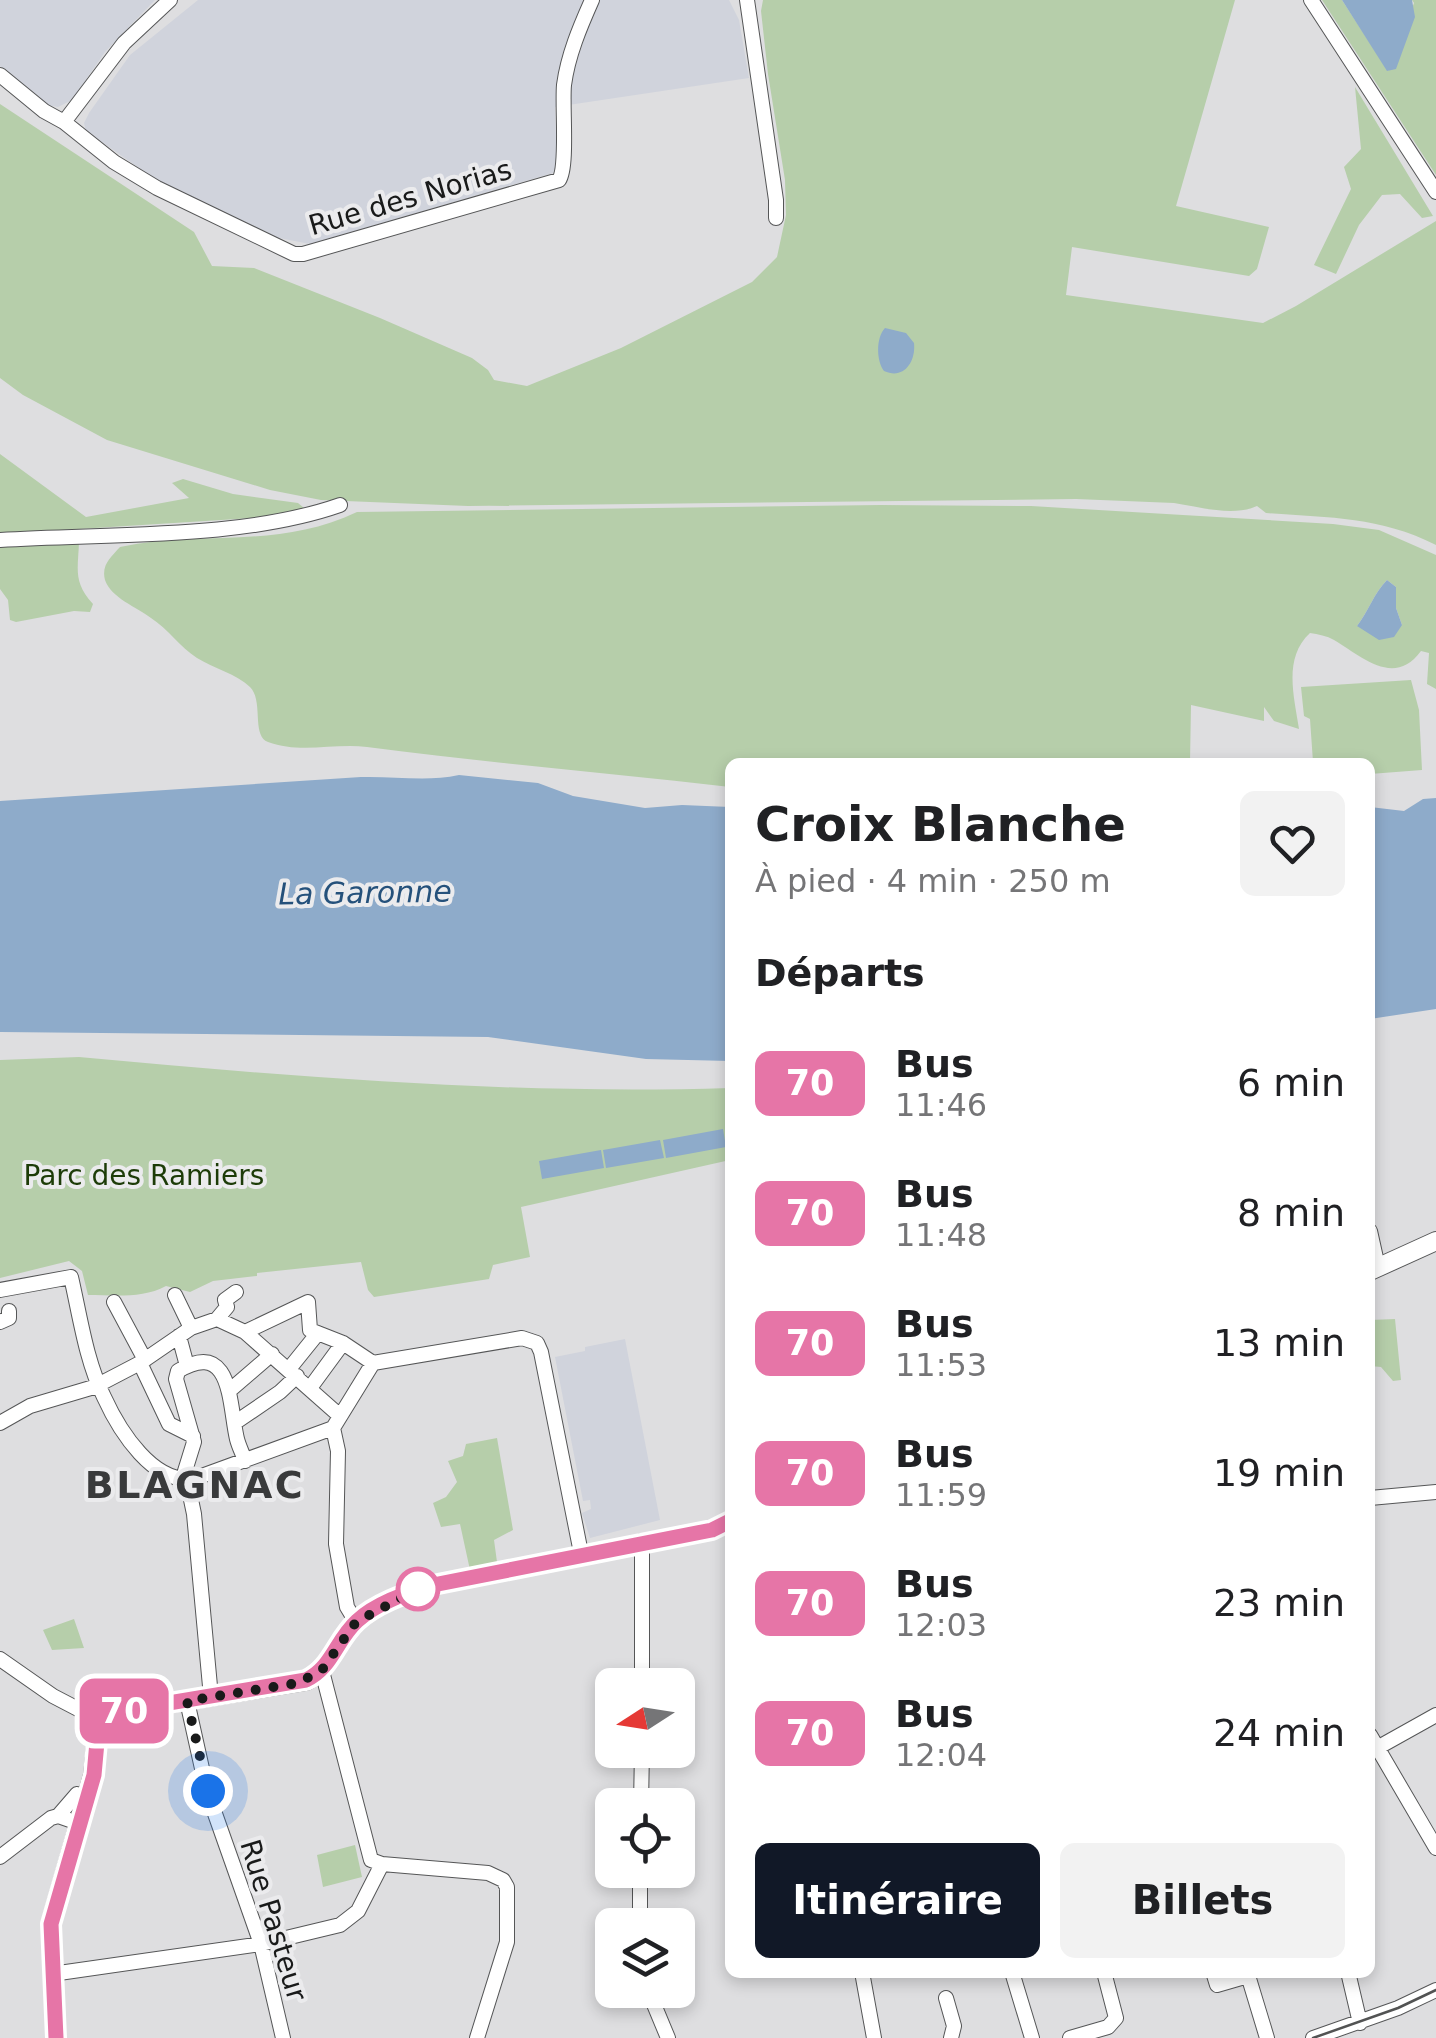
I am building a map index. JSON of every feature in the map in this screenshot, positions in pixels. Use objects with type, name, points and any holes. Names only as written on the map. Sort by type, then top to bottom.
[{"type":"main road","points":[[1375,1269],[1436,1241]]},
{"type":"main road","points":[[56,2038],[51,1924],[94,1775],[99,1720],[115,1712],[210,1694],[298,1683],[322,1670],[356,1622],[385,1604],[428,1586],[642,1541],[725,1529]]},
{"type":"street","points":[[0,76],[64,122],[124,43],[170,0]]},
{"type":"street","name":"Rue des Norias","points":[[64,122],[114,162],[157,188],[294,254],[303,254],[559,180],[565,172],[564,83],[592,0]]},
{"type":"street","points":[[747,0],[776,218]]},
{"type":"street","points":[[1311,0],[1436,192]]},
{"type":"street","points":[[0,540],[255,526],[340,505]]},
{"type":"street","points":[[0,1290],[71,1278],[99,1384],[132,1441],[159,1471],[176,1480],[188,1480],[245,1462],[337,1422]]},
{"type":"street","points":[[0,1423],[30,1406],[99,1384],[143,1361],[185,1332],[218,1320],[227,1307],[226,1300],[236,1292]]},
{"type":"street","points":[[175,1295],[185,1332],[188,1366]]},
{"type":"street","points":[[114,1302],[169,1424],[193,1436]]},
{"type":"street","points":[[245,1332],[308,1302],[310,1330],[343,1343],[374,1363],[522,1338],[537,1343],[581,1554]]},
{"type":"street","points":[[218,1320],[245,1332],[272,1354],[310,1388],[337,1422]]},
{"type":"street","points":[[236,1422],[280,1392],[318,1333]]},
{"type":"street","points":[[310,1388],[343,1343]]},
{"type":"street","points":[[229,1391],[272,1354]]},
{"type":"street","points":[[210,1694],[200,1582],[184,1471],[193,1436],[176,1379],[178,1371],[204,1360],[223,1375],[245,1462]]},
{"type":"street","points":[[356,1622],[347,1607],[336,1544],[337,1422],[374,1363]]},
{"type":"street","points":[[1375,1498],[1436,1492]]},
{"type":"street","points":[[642,1541],[642,1668]]},
{"type":"street","points":[[0,1659],[53,1696],[99,1720]]},
{"type":"street","points":[[322,1670],[371,1860],[488,1872],[504,1880],[508,1887],[507,1942],[477,2038]]},
{"type":"street","name":"Rue Pasteur","points":[[187,1701],[208,1791],[261,1944],[282,2038]]},
{"type":"street","points":[[1375,1741],[1436,1716]]},
{"type":"street","points":[[1375,1743],[1436,1848]]},
{"type":"street","points":[[0,1858],[58,1816],[77,1794]]},
{"type":"street","points":[[58,1816],[81,1824]]},
{"type":"street","points":[[52,1974],[261,1944],[350,1920],[382,1864]]},
{"type":"street","points":[[863,1978],[874,2038]]},
{"type":"street","points":[[1014,1978],[1032,2038]]},
{"type":"street","points":[[1070,2038],[1108,2027],[1116,2018],[1106,1978]]},
{"type":"street","points":[[1215,1978],[1217,1985],[1237,1978]]},
{"type":"street","points":[[1249,1978],[1267,2038]]},
{"type":"street","points":[[1349,1978],[1360,2023]]},
{"type":"street","points":[[1331,2036],[1436,1992]]},
{"type":"street","points":[[1313,2038],[1331,2036],[1436,1992]]},
{"type":"street","points":[[946,1998],[954,2026],[951,2038]]},
{"type":"street","points":[[656,2008],[668,2038]]},
{"type":"shaded area","points":[[0,0],[155,0],[105,52],[72,100],[58,107],[47,105],[0,66]]},
{"type":"shaded area","points":[[198,0],[729,0],[739,20],[749,78],[555,107],[557,165],[553,173],[310,244],[274,237],[152,177],[86,131],[84,123],[89,113],[130,55]]},
{"type":"shaded area","points":[[625,1339],[660,1520],[590,1538],[582,1513],[591,1509],[590,1500],[583,1501],[555,1357]]},
{"type":"green space","points":[[763,0],[1235,0],[1176,206],[1269,227],[1257,269],[1249,276],[1072,247],[1066,295],[1263,323],[1436,221],[1436,545],[1373,523],[1266,513],[1257,506],[1227,511],[1174,503],[1076,499],[468,506],[321,500],[270,490],[107,440],[23,395],[0,378],[0,104],[194,232],[212,266],[254,268],[380,318],[472,358],[494,380],[527,386],[621,348],[752,282],[777,257],[786,215],[785,180],[768,74]]},
{"type":"green space","points":[[1322,0],[1342,0],[1388,71],[1412,0],[1436,0],[1436,175]]},
{"type":"green space","points":[[1355,87],[1433,216],[1422,218],[1400,194],[1382,195],[1359,225],[1336,274],[1314,265],[1351,189],[1344,167],[1361,149]]},
{"type":"green space","points":[[0,454],[86,517],[189,498],[172,483],[183,479],[233,494],[298,503],[304,508],[253,518],[0,534]]},
{"type":"green space","points":[[881,505],[1031,506],[1379,530],[1436,555],[1436,689],[1427,684],[1429,653],[1421,651],[1411,662],[1389,668],[1322,635],[1310,633],[1293,666],[1299,729],[1274,721],[1264,707],[1264,721],[1191,705],[1190,758],[725,758],[725,786],[367,747],[292,747],[268,742],[260,732],[250,687],[191,654],[157,622],[118,597],[105,580],[106,566],[120,547],[268,535],[327,524],[357,512]],"holes":[[[1387,580],[1396,587],[1396,608],[1402,625],[1357,626]]]},
{"type":"green space","points":[[79,542],[78,575],[93,604],[90,612],[10,620],[8,600],[0,589],[0,545]]},
{"type":"green space","points":[[1411,680],[1419,710],[1422,770],[1375,774],[1375,758],[1313,758],[1310,719],[1304,716],[1301,687]]},
{"type":"green space","name":"Parc des Ramiers","points":[[79,1057],[486,1087],[725,1088],[725,1161],[521,1207],[530,1257],[493,1265],[489,1279],[374,1297],[368,1290],[361,1262],[257,1273],[213,1281],[190,1292],[166,1286],[147,1293],[88,1295],[82,1271],[69,1261],[0,1278],[0,1060]]},
{"type":"green space","points":[[1395,1319],[1401,1380],[1393,1381],[1381,1367],[1375,1366],[1375,1320]]},
{"type":"green space","points":[[497,1438],[513,1530],[494,1540],[497,1562],[470,1570],[460,1524],[441,1527],[433,1503],[446,1497],[457,1482],[448,1461],[463,1456],[466,1444]]},
{"type":"green space","points":[[74,1619],[84,1648],[52,1650],[43,1630]]},
{"type":"green space","points":[[355,1845],[362,1877],[323,1887],[317,1855]]},
{"type":"water","points":[[1342,0],[1412,0],[1415,17],[1396,69],[1387,71]]},
{"type":"water","points":[[885,328],[906,333],[914,343],[911,363],[903,371],[884,371],[878,355]]},
{"type":"water","points":[[1387,580],[1396,587],[1396,608],[1402,625],[1394,637],[1379,640],[1357,626]]},
{"type":"water","name":"La Garonne","points":[[361,777],[538,783],[573,796],[645,808],[725,807],[725,1061],[646,1059],[488,1037],[0,1032],[0,801]]},
{"type":"water","points":[[1436,798],[1436,1009],[1375,1018],[1375,808],[1404,811],[1423,799]]},
{"type":"water","points":[[723,1129],[725,1147],[666,1158],[663,1140]]},
{"type":"water","points":[[660,1140],[664,1158],[606,1168],[603,1150]]},
{"type":"water","points":[[601,1150],[604,1168],[542,1179],[539,1161]]},
{"type":"tram line","points":[[1313,2038],[1436,1990]]},
{"type":"bus line","name":"70","points":[[56,2038],[51,1924],[94,1775],[99,1720],[115,1712],[306,1680],[322,1670],[356,1622],[371,1611],[428,1586],[712,1530],[725,1524]]},
{"type":"district","name":"BLAGNAC","points":[[195,1485]]},
{"type":"route","points":[[208,1791],[187,1701],[298,1683],[315,1676],[356,1622],[418,1589]]}]
